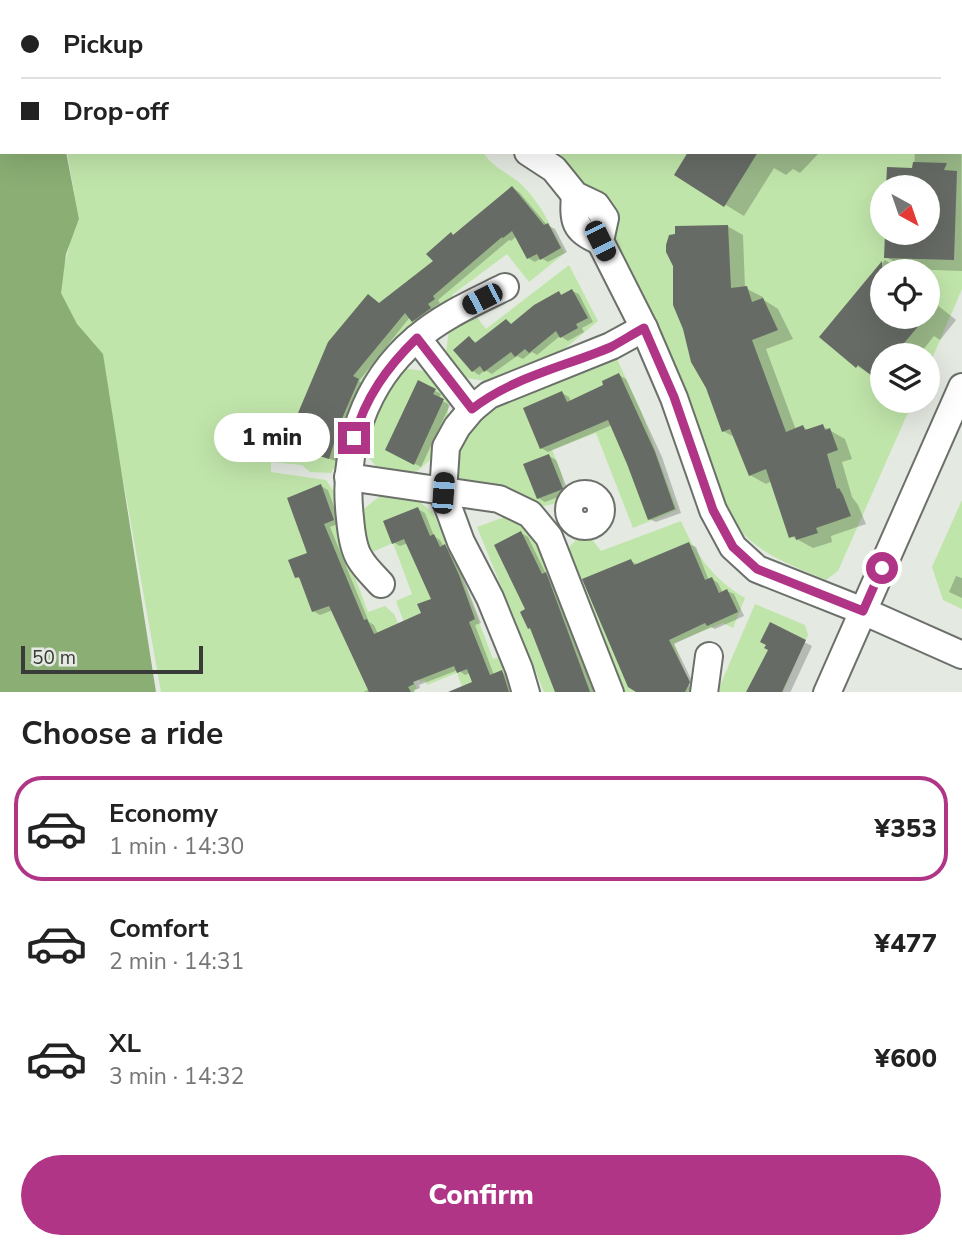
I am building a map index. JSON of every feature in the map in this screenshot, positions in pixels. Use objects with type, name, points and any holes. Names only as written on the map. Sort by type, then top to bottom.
[{"type":"street","points":[[531,154],[554,169],[575,195],[596,205],[605,218],[600,241],[644,328],[674,397],[713,510],[733,547],[757,569],[863,611],[962,655]]},
{"type":"street","points":[[380,584],[359,558],[351,526],[348,477],[350,452],[358,425],[372,393],[395,359],[417,338],[444,319],[505,287]]},
{"type":"street","points":[[526,692],[490,598],[461,542],[443,493],[446,447],[457,427],[472,409],[489,395],[611,346],[644,328]]},
{"type":"street","points":[[417,338],[472,409]]},
{"type":"street","points":[[827,692],[962,387]]},
{"type":"street","points":[[348,477],[443,493],[499,499],[530,514],[549,537],[610,692]]},
{"type":"street","points":[[549,537],[571,519]]},
{"type":"street","points":[[704,692],[709,656]]},
{"type":"shaded area","points":[[0,154],[66,154],[79,219],[66,254],[61,293],[77,324],[103,354],[156,692],[0,692]]},
{"type":"shaded area","points":[[67,154],[485,154],[528,191],[565,253],[529,282],[507,254],[452,295],[455,301],[439,309],[338,470],[333,469],[331,473],[310,472],[302,465],[271,462],[271,472],[326,480],[336,495],[350,564],[368,612],[385,606],[394,614],[403,635],[401,646],[417,689],[413,692],[161,692],[101,356],[79,331],[59,299],[62,274],[79,220]]},
{"type":"shaded area","points":[[557,154],[962,154],[962,289],[939,343],[870,343],[870,413],[908,413],[838,571],[826,580],[764,550],[742,533],[733,522],[584,188]]},
{"type":"shaded area","points":[[569,265],[598,321],[562,351],[486,381],[466,378],[446,353],[449,329],[475,315],[486,329]]},
{"type":"shaded area","points":[[617,359],[641,411],[677,510],[633,528],[596,433],[552,450],[560,468],[563,487],[562,495],[557,501],[548,505],[535,506],[465,482],[458,476],[454,464],[466,433],[496,403]]},
{"type":"shaded area","points":[[400,368],[425,371],[448,399],[448,415],[437,436],[430,460],[415,473],[376,466],[361,448],[369,424]]},
{"type":"shaded area","points":[[380,496],[419,501],[433,513],[455,559],[493,659],[499,657],[513,692],[464,692],[457,673],[427,685],[425,680],[420,682],[410,656],[412,644],[396,601],[412,594],[393,543],[370,553],[360,512]]},
{"type":"shaded area","points":[[962,500],[962,609],[943,600],[932,567]]},
{"type":"shaded area","points":[[510,515],[535,535],[600,692],[544,692],[477,527]]},
{"type":"shaded area","points":[[681,521],[707,565],[724,583],[745,598],[733,628],[723,623],[674,643],[691,692],[621,692],[568,555],[570,546],[578,538],[591,538],[601,551]]},
{"type":"shaded area","points":[[755,604],[805,625],[808,635],[783,692],[715,692],[716,688],[719,688]]},
{"type":"building","points":[[687,154],[757,154],[724,207],[674,175]]},
{"type":"building","points":[[913,162],[947,163],[944,170],[957,171],[954,260],[884,258],[885,245],[940,245],[940,175],[887,175],[887,167],[912,168]]},
{"type":"building","points":[[512,186],[544,225],[548,223],[561,248],[540,260],[537,254],[527,259],[512,231],[502,237],[433,296],[435,299],[428,304],[431,308],[412,322],[405,313],[353,376],[359,379],[341,421],[329,459],[291,447],[293,440],[288,438],[296,413],[328,342],[368,294],[379,303],[433,261],[426,254],[451,232],[453,235]]},
{"type":"building","points":[[728,225],[731,288],[747,286],[752,302],[763,298],[778,330],[752,340],[786,432],[803,425],[805,430],[823,424],[825,430],[830,428],[838,450],[827,454],[837,489],[839,488],[843,495],[851,516],[816,528],[818,533],[796,540],[795,536],[789,538],[766,469],[749,476],[730,429],[722,432],[706,388],[691,362],[683,329],[673,305],[673,266],[666,252],[666,245],[669,235],[675,234],[675,226]]},
{"type":"building","points":[[870,275],[870,329],[916,329],[904,343],[870,343],[870,374],[858,365],[856,368],[819,337]]},
{"type":"building","points":[[572,289],[588,318],[576,324],[578,328],[560,338],[556,331],[529,353],[525,349],[515,357],[511,352],[484,372],[480,366],[472,372],[453,350],[469,336],[475,343],[506,319],[511,324],[534,305],[559,291],[561,295]]},
{"type":"building","points":[[619,373],[655,452],[675,509],[648,520],[608,420],[540,449],[523,408],[562,391],[567,402],[603,385],[602,381]]},
{"type":"building","points":[[418,380],[436,389],[433,394],[444,399],[414,465],[385,450]]},
{"type":"building","points":[[549,454],[563,489],[537,499],[523,464]]},
{"type":"building","points":[[321,484],[334,520],[324,524],[364,620],[367,619],[374,634],[421,613],[417,604],[431,599],[404,539],[392,544],[383,521],[418,507],[430,536],[434,534],[440,547],[445,544],[459,575],[475,619],[469,622],[490,675],[502,670],[509,692],[448,692],[472,682],[467,669],[457,673],[454,666],[413,682],[414,684],[408,687],[411,692],[369,692],[329,606],[312,612],[299,577],[295,578],[288,560],[307,553],[287,498]]},
{"type":"building","points":[[521,531],[542,574],[546,572],[590,692],[555,692],[530,628],[528,629],[520,612],[525,609],[494,545]]},
{"type":"building","points":[[689,542],[705,580],[712,577],[719,593],[727,589],[738,612],[707,626],[705,623],[669,640],[690,682],[685,692],[636,692],[628,687],[582,579],[631,559],[634,565]]},
{"type":"building","points":[[770,622],[806,640],[782,692],[746,692],[768,650],[764,648],[766,645],[760,642]]},
{"type":"route","points":[[354,438],[372,393],[395,359],[417,338],[472,409],[489,395],[509,385],[611,346],[644,328],[674,397],[713,510],[733,547],[757,569],[863,611],[882,568]]}]
